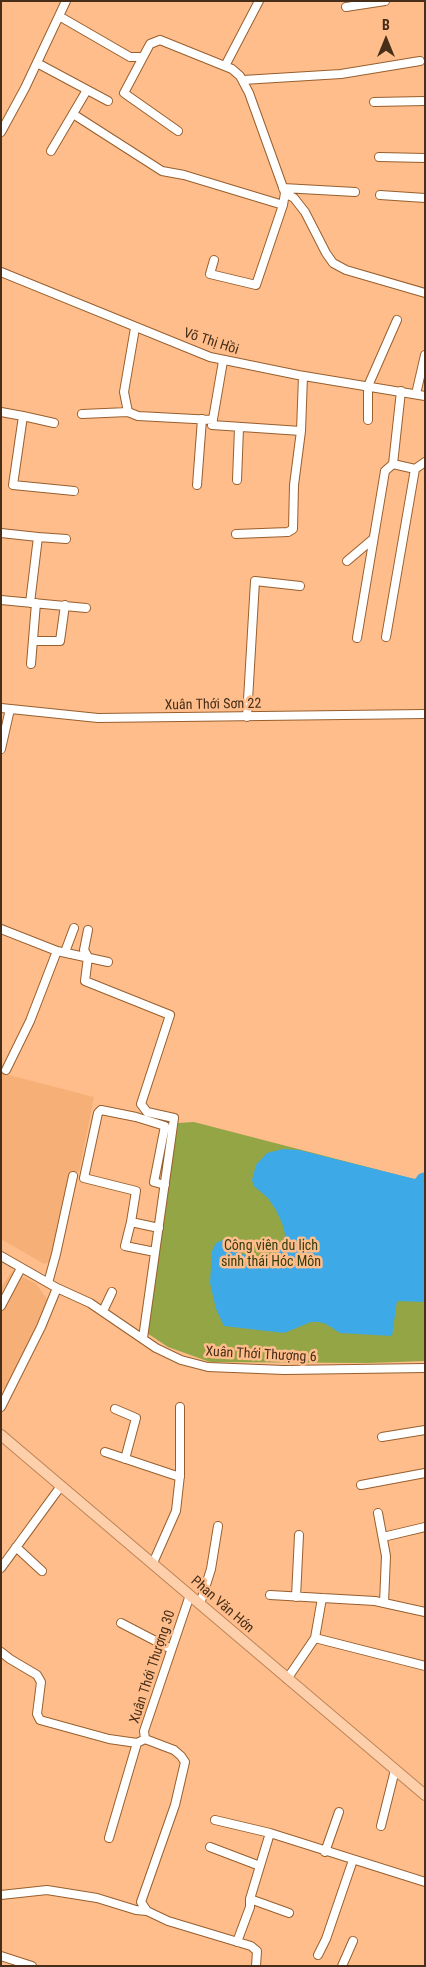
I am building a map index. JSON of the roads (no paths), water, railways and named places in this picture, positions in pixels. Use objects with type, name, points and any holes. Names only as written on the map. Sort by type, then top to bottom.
[{"type":"main road","name":"Phan Văn Hớn","points":[[1,1435],[425,1795]]},
{"type":"street","points":[[1,132],[37,63],[66,1]]},
{"type":"street","points":[[225,66],[259,1]]},
{"type":"street","points":[[346,7],[385,1]]},
{"type":"street","points":[[59,16],[130,57],[142,57]]},
{"type":"street","points":[[178,131],[124,93],[150,44],[160,40],[235,70],[243,80],[284,191],[284,205],[256,286],[210,274],[214,260]]},
{"type":"street","points":[[243,80],[341,74],[420,61]]},
{"type":"street","points":[[37,63],[108,101]]},
{"type":"street","points":[[51,151],[87,90]]},
{"type":"street","points":[[374,102],[425,101]]},
{"type":"street","points":[[72,114],[162,171],[184,175],[284,205]]},
{"type":"street","points":[[379,157],[425,158]]},
{"type":"street","points":[[284,191],[355,192]]},
{"type":"street","points":[[284,191],[294,198],[305,212],[326,254],[333,263],[346,270],[425,293]]},
{"type":"street","points":[[380,195],[425,198]]},
{"type":"street","name":"Võ Thị Hồi","points":[[1,272],[210,357],[303,376],[425,396]]},
{"type":"street","points":[[368,420],[368,386],[397,320]]},
{"type":"street","points":[[128,412],[124,392],[135,328]]},
{"type":"street","points":[[416,394],[425,355]]},
{"type":"street","points":[[223,360],[212,425],[301,431]]},
{"type":"street","points":[[236,534],[288,532],[293,529],[294,485],[301,431],[303,376]]},
{"type":"street","points":[[357,638],[385,471],[393,464],[401,391]]},
{"type":"street","points":[[1,412],[54,423]]},
{"type":"street","points":[[82,414],[128,412],[138,416],[213,420]]},
{"type":"street","points":[[23,416],[13,485],[74,491]]},
{"type":"street","points":[[197,484],[202,419]]},
{"type":"street","points":[[237,480],[239,428]]},
{"type":"street","points":[[393,464],[414,469],[425,462]]},
{"type":"street","points":[[386,637],[414,469]]},
{"type":"street","points":[[1,533],[66,539]]},
{"type":"street","points":[[31,664],[38,536]]},
{"type":"street","points":[[347,561],[373,539]]},
{"type":"street","points":[[247,716],[255,581],[300,586]]},
{"type":"street","points":[[1,600],[86,608]]},
{"type":"street","points":[[33,641],[60,641],[64,605]]},
{"type":"street","name":"Xuân Thới Sơn 22","points":[[1,708],[98,718],[425,714]]},
{"type":"street","points":[[1,750],[10,709]]},
{"type":"street","points":[[66,952],[74,928]]},
{"type":"street","points":[[1,929],[56,950],[108,962]]},
{"type":"street","points":[[88,930],[84,950],[88,958],[85,982],[170,1015],[141,1104],[147,1112],[174,1118],[143,1338]]},
{"type":"street","points":[[6,1070],[30,1021],[56,950]]},
{"type":"street","points":[[155,1252],[125,1246],[136,1191],[84,1178],[98,1113],[101,1110],[136,1117],[165,1126],[154,1182],[165,1184]]},
{"type":"street","points":[[48,1283],[73,1176]]},
{"type":"street","points":[[131,1222],[159,1228]]},
{"type":"street","name":"Xuân Thới Thượng 6","points":[[1,1256],[57,1288],[90,1303],[156,1348],[181,1360],[208,1367],[284,1370],[425,1368]]},
{"type":"street","points":[[1,1306],[22,1268]]},
{"type":"street","points":[[1,1408],[41,1328],[57,1288]]},
{"type":"street","points":[[103,1311],[112,1292]]},
{"type":"street","points":[[153,1563],[176,1510],[180,1477],[180,1407]]},
{"type":"street","points":[[116,1409],[136,1418],[125,1459]]},
{"type":"street","points":[[382,1437],[425,1430]]},
{"type":"street","points":[[106,1452],[180,1477]]},
{"type":"street","points":[[361,1485],[425,1473]]},
{"type":"street","points":[[1,1568],[60,1486]]},
{"type":"street","points":[[378,1513],[386,1556],[384,1603]]},
{"type":"street","points":[[200,1604],[211,1569],[218,1526]]},
{"type":"street","points":[[383,1537],[425,1527]]},
{"type":"street","points":[[296,1597],[299,1535]]},
{"type":"street","points":[[16,1547],[42,1570]]},
{"type":"street","name":"Xuân Thới Thượng 30","points":[[147,1912],[141,1902],[143,1894],[175,1806],[185,1762],[174,1750],[145,1739],[144,1731],[190,1595]]},
{"type":"street","points":[[270,1595],[384,1603],[425,1612]]},
{"type":"street","points":[[286,1678],[314,1638],[322,1598]]},
{"type":"street","points":[[121,1624],[171,1649]]},
{"type":"street","points":[[314,1638],[425,1666]]},
{"type":"street","points":[[1,1652],[37,1675],[40,1682],[37,1714],[40,1720],[109,1739],[137,1743],[145,1739]]},
{"type":"street","points":[[109,1838],[137,1743]]},
{"type":"street","points":[[381,1826],[395,1770]]},
{"type":"street","points":[[325,1852],[338,1812]]},
{"type":"street","points":[[215,1820],[270,1833],[325,1852],[425,1882]]},
{"type":"street","points":[[237,1942],[250,1907],[250,1898],[270,1833]]},
{"type":"street","points":[[210,1847],[260,1866]]},
{"type":"street","points":[[318,1955],[326,1939],[352,1860]]},
{"type":"street","points":[[1,1895],[47,1890],[97,1898],[147,1912],[168,1921],[251,1946],[257,1951],[256,1966]]},
{"type":"street","points":[[250,1898],[289,1912]]},
{"type":"street","points":[[342,1966],[353,1941]]},
{"type":"street","points":[[3,1960],[28,1965]]},
{"type":"water","points":[[283,1149],[299,1150],[415,1179],[419,1174],[425,1172],[425,1302],[397,1301],[392,1336],[340,1333],[319,1322],[311,1322],[284,1333],[224,1326],[216,1309],[210,1283],[212,1251],[216,1243],[223,1240],[239,1253],[257,1258],[275,1255],[281,1249],[285,1234],[282,1223],[268,1198],[254,1186],[252,1180],[256,1165],[267,1153]]},
{"type":"park label","name":"Công viên du lịch sinh thái Hóc Môn","points":[[271,1254]]}]
